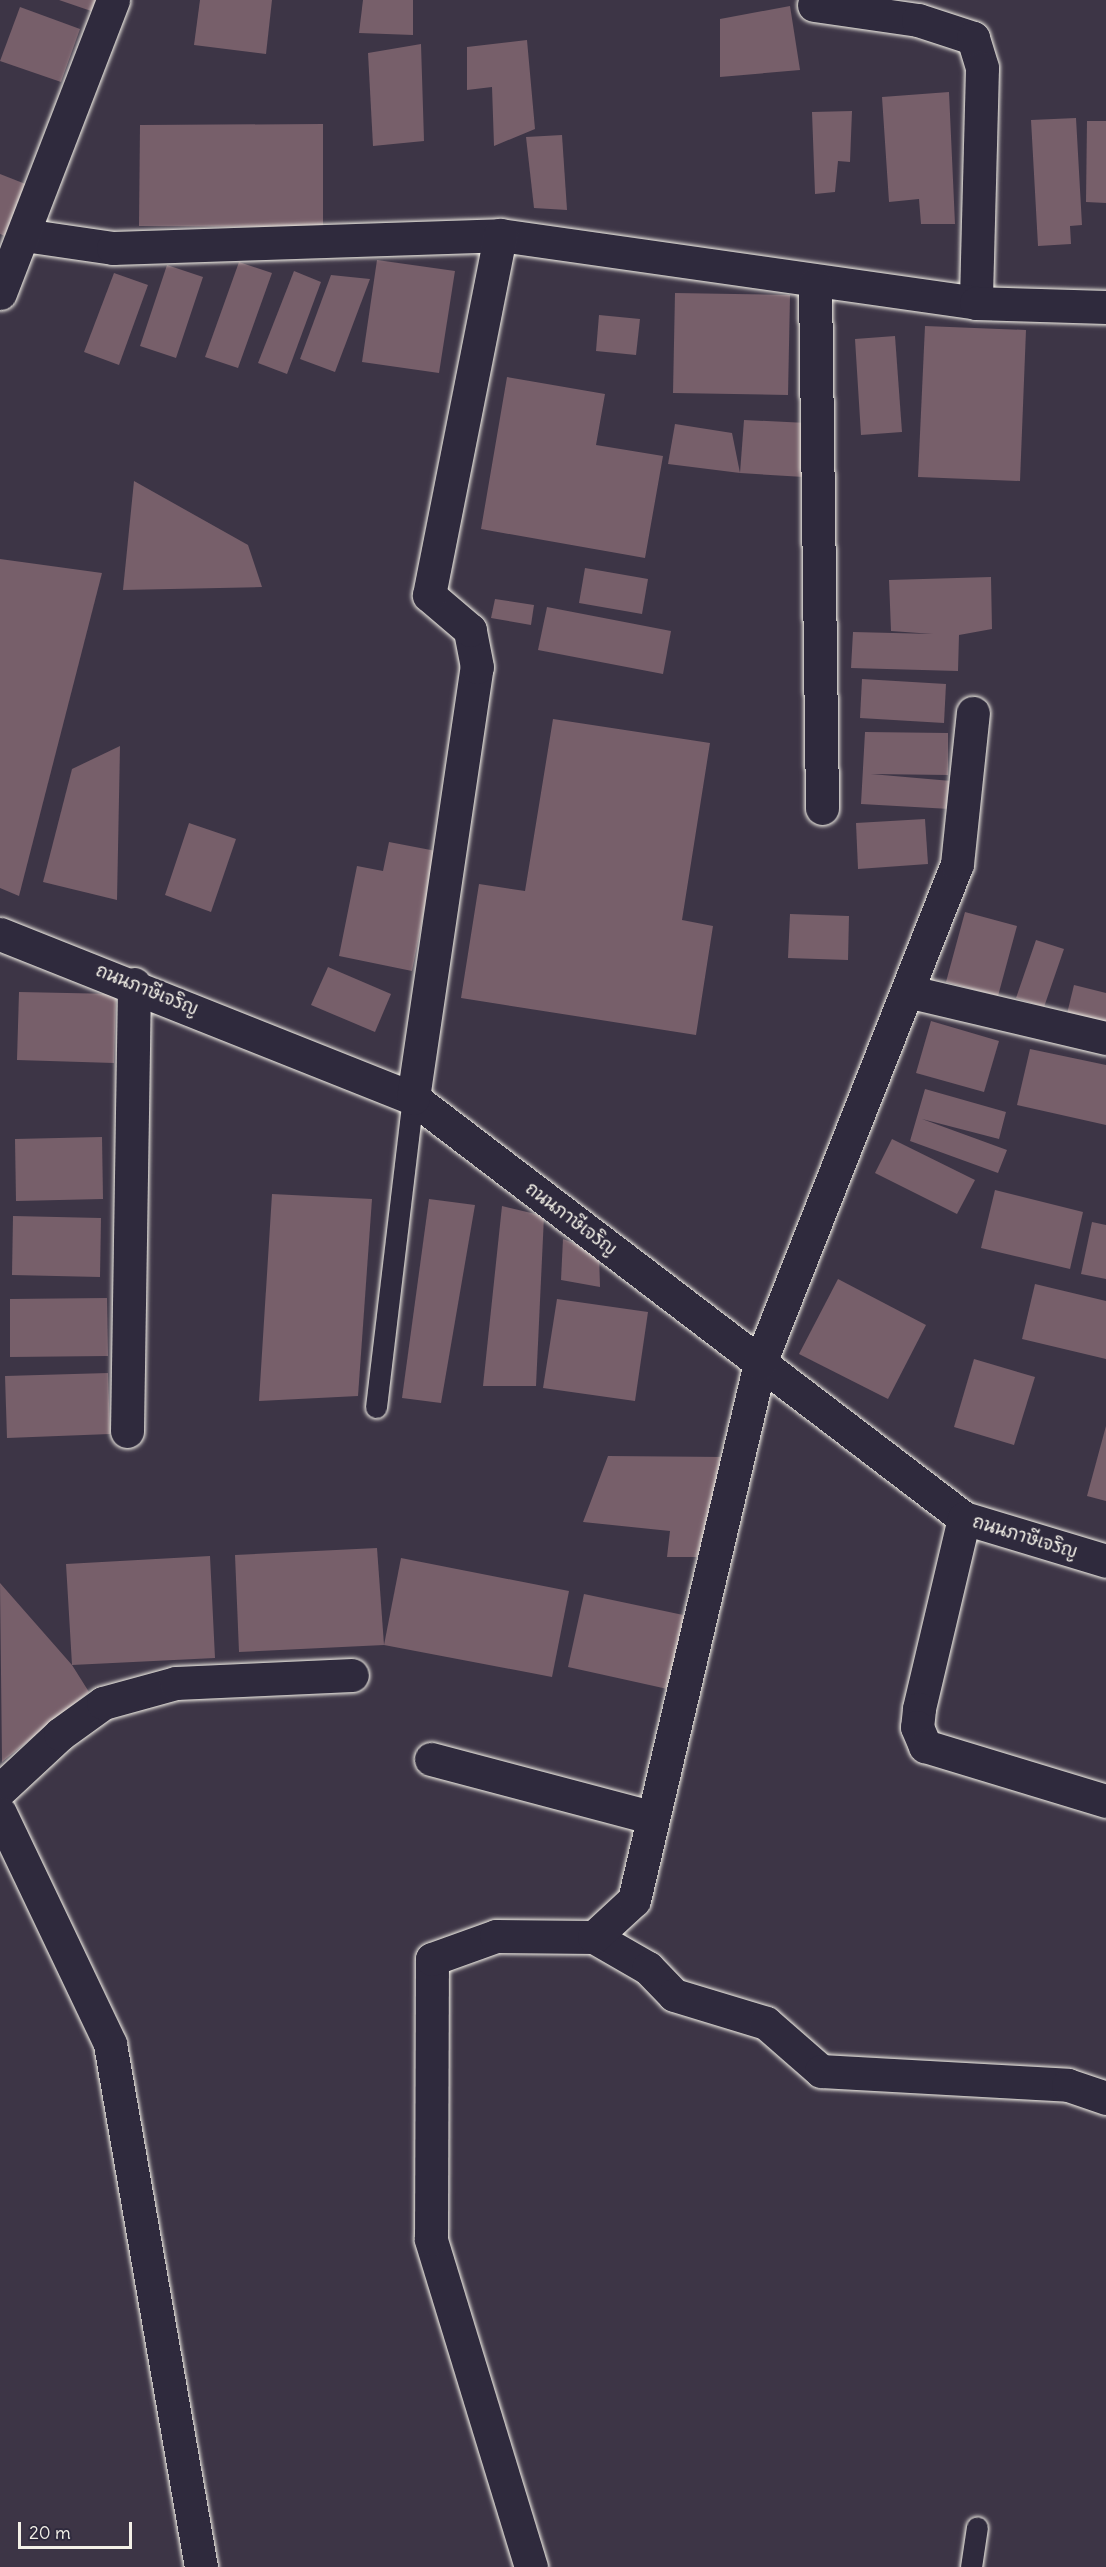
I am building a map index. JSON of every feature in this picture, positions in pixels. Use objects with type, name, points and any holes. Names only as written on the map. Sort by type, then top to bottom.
[{"type":"street","points":[[0,293],[113,0]]},
{"type":"street","points":[[814,6],[918,20],[972,38],[982,68],[976,303]]},
{"type":"street","points":[[24,235],[112,248],[500,235],[815,284],[976,303],[1106,308]]},
{"type":"street","points":[[413,1098],[477,667],[470,630],[429,595],[500,235]]},
{"type":"street","points":[[815,284],[822,808]]},
{"type":"street","points":[[594,1937],[634,1900],[651,1816],[760,1363],[910,992],[957,864],[973,713]]},
{"type":"street","name":"ถนนภาษีเจริญ","points":[[0,934],[135,984],[413,1098],[964,1518],[1106,1561]]},
{"type":"street","points":[[127,1431],[135,984]]},
{"type":"street","points":[[910,992],[1106,1038]]},
{"type":"street","points":[[964,1518],[919,1709],[917,1727],[925,1746],[1106,1801]]},
{"type":"street","points":[[0,1790],[60,1734],[104,1703],[176,1683],[352,1676]]},
{"type":"street","points":[[431,1759],[651,1816]]},
{"type":"street","points":[[0,1813],[110,2044],[201,2567]]},
{"type":"street","points":[[531,2567],[431,2239],[432,1959],[496,1936],[594,1937],[648,1968],[674,1995],[766,2023],[821,2071],[1068,2085],[1106,2098]]},
{"type":"lane","points":[[376,1407],[413,1098]]},
{"type":"lane","points":[[971,2567],[977,2527]]},
{"type":"building","points":[[59,0],[101,0],[97,13]]},
{"type":"building","points":[[200,0],[272,0],[266,54],[194,45]]},
{"type":"building","points":[[363,0],[413,0],[413,35],[359,33]]},
{"type":"building","points":[[790,6],[800,70],[720,77],[720,19]]},
{"type":"building","points":[[20,7],[80,29],[61,82],[0,61]]},
{"type":"building","points":[[527,40],[535,129],[494,146],[492,87],[467,90],[467,47]]},
{"type":"building","points":[[421,44],[424,141],[373,146],[368,53]]},
{"type":"building","points":[[949,92],[955,224],[921,224],[919,199],[889,202],[882,97]]},
{"type":"building","points":[[852,111],[850,162],[838,161],[835,192],[815,194],[812,112]]},
{"type":"building","points":[[1076,118],[1082,225],[1070,226],[1071,244],[1038,246],[1031,120]]},
{"type":"building","points":[[1087,121],[1106,121],[1106,203],[1086,202]]},
{"type":"building","points":[[323,124],[323,227],[139,226],[140,125]]},
{"type":"building","points":[[562,135],[567,210],[534,208],[526,137]]},
{"type":"building","points":[[0,174],[28,185],[8,237],[0,234]]},
{"type":"building","points":[[377,260],[455,271],[439,373],[362,362]]},
{"type":"building","points":[[239,262],[272,273],[238,368],[205,357]]},
{"type":"building","points":[[167,265],[203,277],[176,358],[140,346]]},
{"type":"building","points":[[294,271],[321,282],[287,374],[258,363]]},
{"type":"building","points":[[114,273],[148,285],[119,365],[84,352]]},
{"type":"building","points":[[331,275],[370,279],[335,372],[300,359]]},
{"type":"building","points":[[675,293],[790,295],[788,395],[673,393]]},
{"type":"building","points":[[599,315],[640,319],[636,355],[596,351]]},
{"type":"building","points":[[925,326],[1026,330],[1020,481],[918,477]]},
{"type":"building","points":[[895,336],[902,432],[861,435],[855,339]]},
{"type":"building","points":[[507,377],[605,394],[596,445],[663,456],[645,558],[481,529]]},
{"type":"building","points":[[744,420],[807,423],[804,477],[740,473]]},
{"type":"building","points":[[675,424],[732,433],[740,473],[668,464]]},
{"type":"building","points":[[134,481],[248,545],[262,587],[123,590]]},
{"type":"building","points":[[0,559],[102,573],[19,896],[0,888]]},
{"type":"building","points":[[585,568],[648,579],[642,614],[579,603]]},
{"type":"building","points":[[991,577],[992,629],[959,635],[958,671],[851,668],[853,632],[933,634],[891,631],[889,580]]},
{"type":"building","points":[[495,599],[534,605],[531,625],[491,618]]},
{"type":"building","points":[[547,607],[671,631],[663,674],[538,650]]},
{"type":"building","points":[[862,679],[946,684],[944,723],[860,718]]},
{"type":"building","points":[[553,719],[710,743],[682,920],[713,926],[696,1035],[461,998],[479,884],[525,891]]},
{"type":"building","points":[[865,732],[948,733],[948,775],[871,774],[951,781],[950,809],[861,804]]},
{"type":"building","points":[[120,746],[117,900],[43,882],[72,769]]},
{"type":"building","points":[[925,819],[928,864],[858,869],[856,823]]},
{"type":"building","points":[[189,823],[236,839],[211,912],[165,895]]},
{"type":"building","points":[[389,842],[436,851],[412,971],[339,956],[357,866],[383,871]]},
{"type":"building","points":[[965,912],[1017,926],[998,996],[946,982]]},
{"type":"building","points":[[790,914],[849,916],[848,960],[788,958]]},
{"type":"building","points":[[1036,940],[1064,949],[1044,1007],[1016,998]]},
{"type":"building","points":[[328,967],[391,994],[375,1032],[311,1005]]},
{"type":"building","points":[[1074,985],[1106,993],[1106,1033],[1065,1022]]},
{"type":"building","points":[[19,992],[116,994],[114,1063],[17,1060]]},
{"type":"building","points":[[931,1021],[999,1041],[984,1092],[916,1073]]},
{"type":"building","points":[[1030,1049],[1106,1065],[1106,1125],[1017,1105]]},
{"type":"building","points":[[925,1089],[1006,1112],[999,1139],[922,1119],[1007,1150],[998,1173],[910,1141]]},
{"type":"building","points":[[102,1137],[103,1199],[16,1201],[15,1139]]},
{"type":"building","points":[[892,1139],[975,1180],[957,1214],[875,1173]]},
{"type":"building","points":[[995,1190],[1083,1212],[1070,1269],[981,1248]]},
{"type":"building","points":[[272,1194],[372,1199],[358,1396],[259,1401]]},
{"type":"building","points":[[429,1199],[475,1205],[441,1403],[402,1398]]},
{"type":"building","points":[[502,1206],[544,1216],[536,1386],[483,1386]]},
{"type":"building","points":[[13,1216],[101,1218],[100,1277],[12,1275]]},
{"type":"building","points":[[1092,1222],[1106,1225],[1106,1279],[1081,1274]]},
{"type":"building","points":[[563,1239],[599,1253],[600,1287],[561,1280]]},
{"type":"building","points":[[838,1279],[926,1325],[888,1399],[799,1354]]},
{"type":"building","points":[[1035,1284],[1106,1301],[1106,1359],[1022,1339]]},
{"type":"building","points":[[107,1298],[108,1356],[10,1357],[10,1299]]},
{"type":"building","points":[[557,1299],[648,1312],[635,1401],[543,1388]]},
{"type":"building","points":[[974,1359],[1035,1377],[1014,1445],[954,1427]]},
{"type":"building","points":[[108,1373],[110,1434],[7,1438],[5,1376]]},
{"type":"building","points":[[1106,1426],[1106,1501],[1087,1496]]},
{"type":"building","points":[[608,1456],[725,1457],[701,1557],[667,1557],[670,1531],[583,1522]]},
{"type":"building","points":[[377,1548],[384,1645],[239,1652],[235,1555]]},
{"type":"building","points":[[210,1556],[215,1658],[72,1665],[66,1564]]},
{"type":"building","points":[[401,1558],[569,1591],[552,1677],[384,1645]]},
{"type":"building","points":[[0,1583],[72,1665],[89,1692],[2,1762]]},
{"type":"building","points":[[584,1594],[688,1616],[672,1690],[568,1667]]}]
